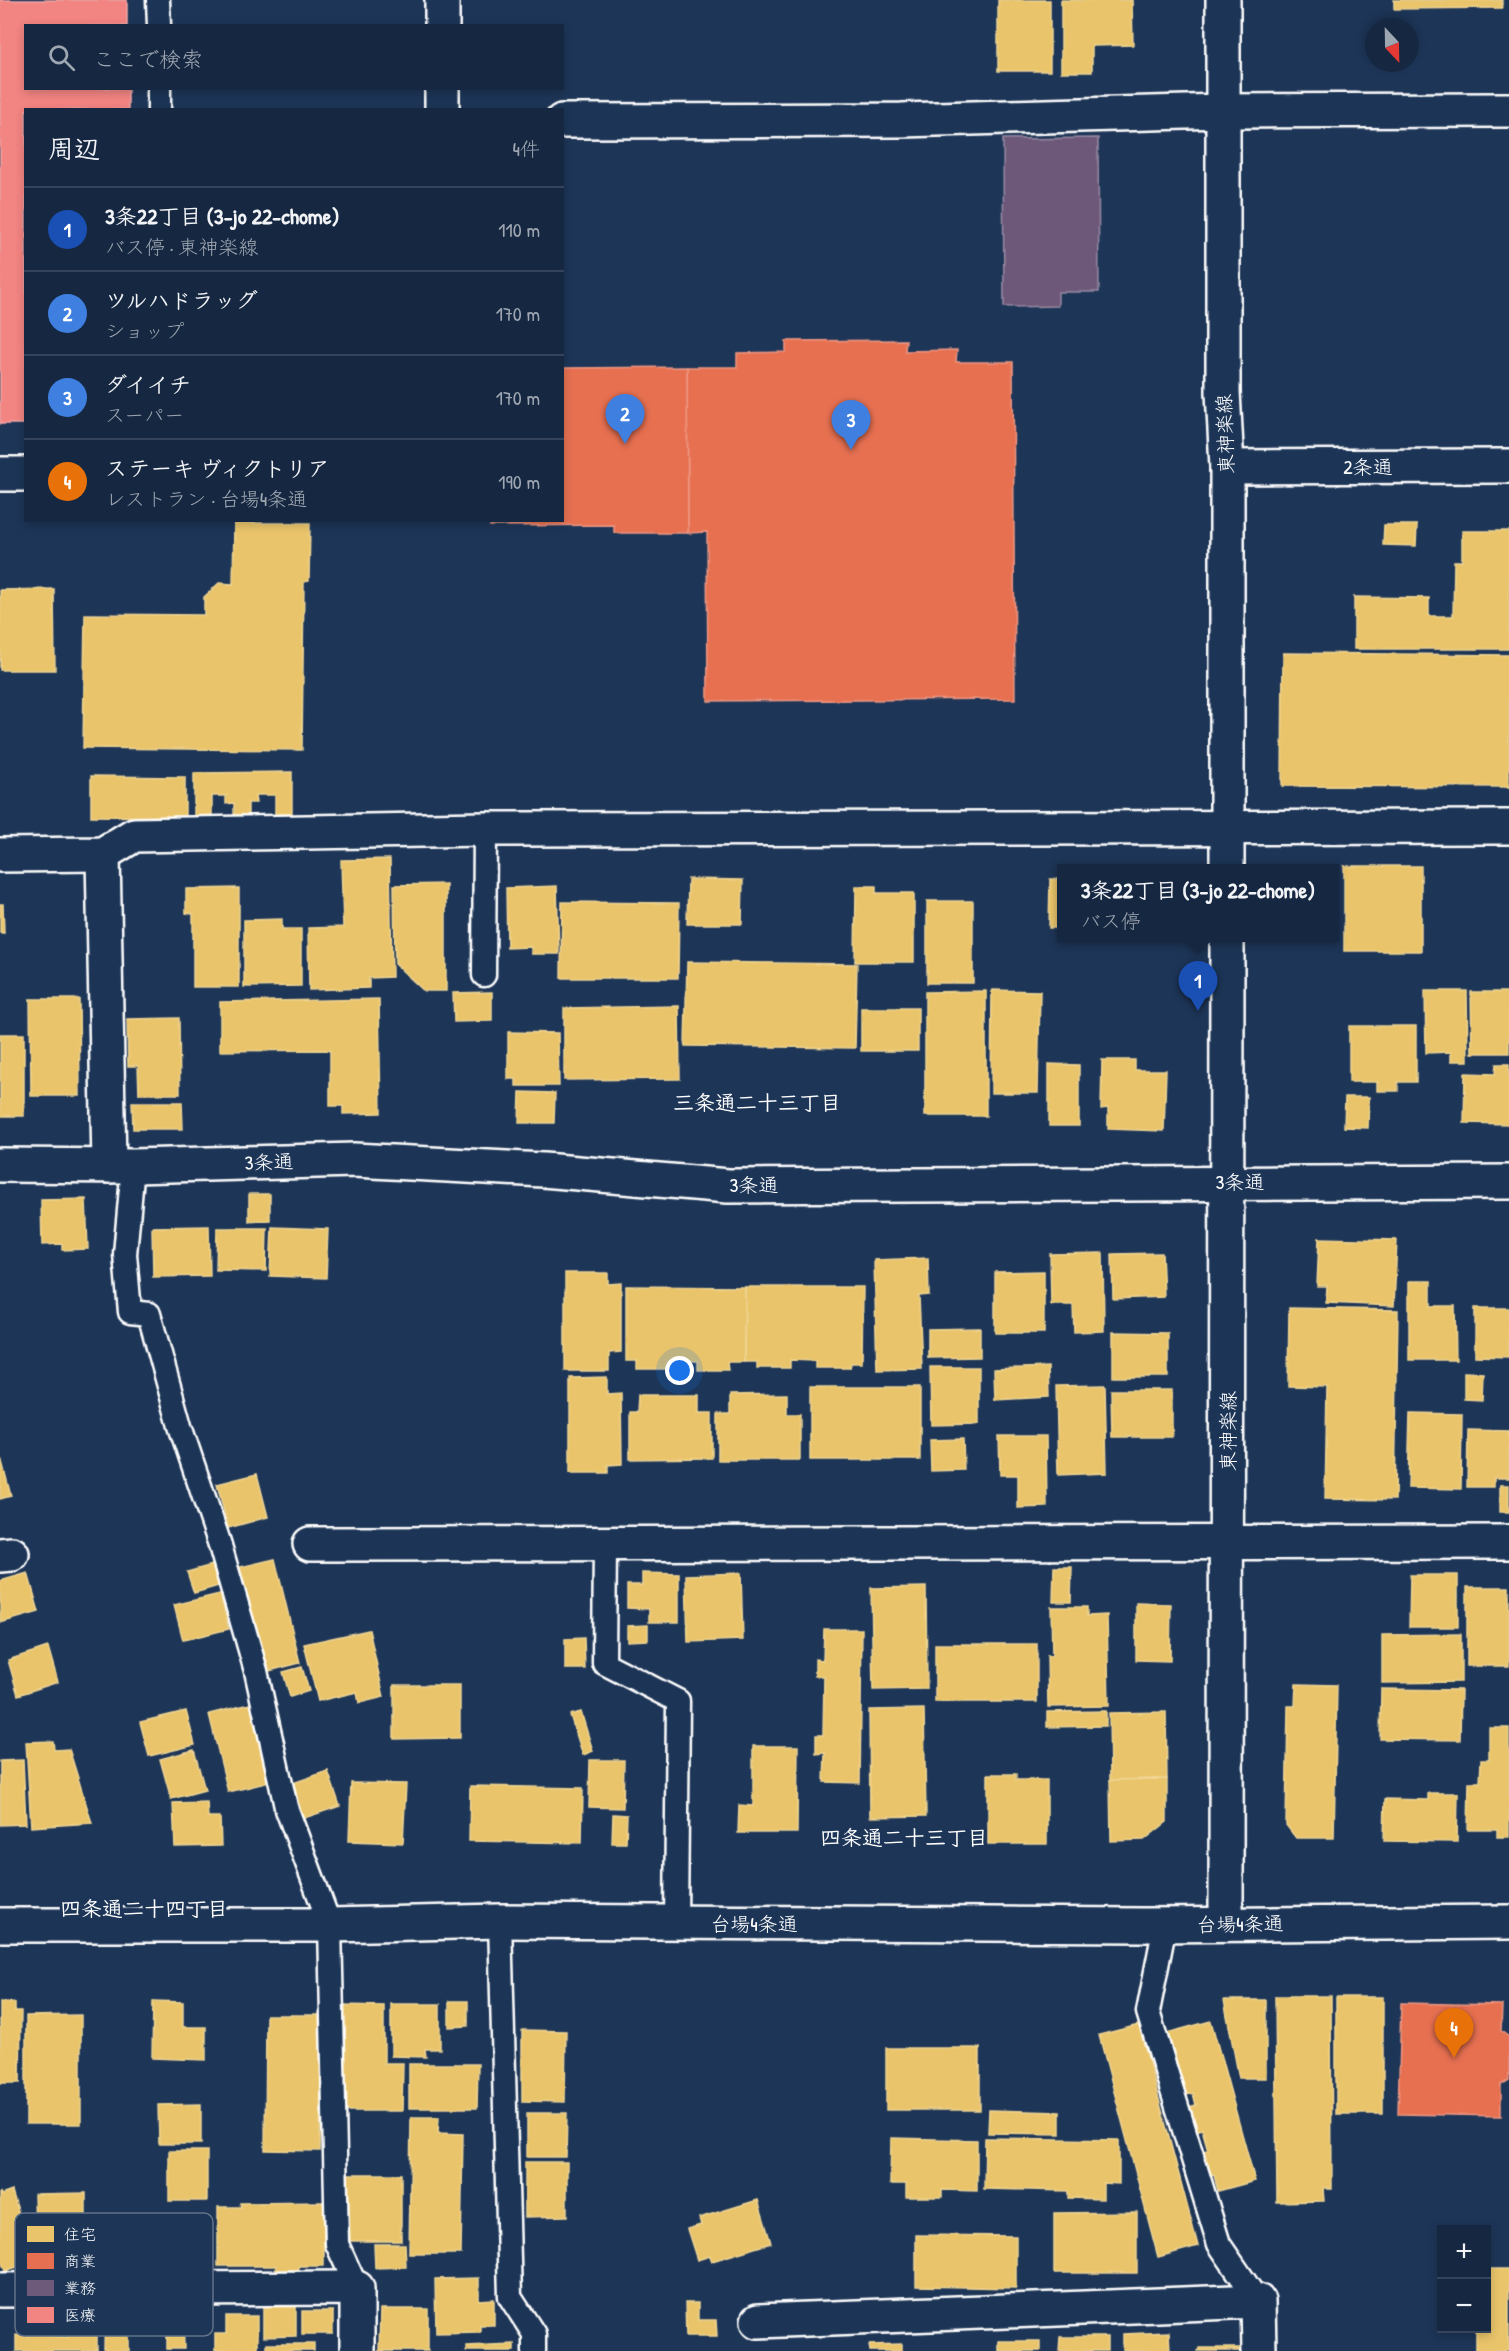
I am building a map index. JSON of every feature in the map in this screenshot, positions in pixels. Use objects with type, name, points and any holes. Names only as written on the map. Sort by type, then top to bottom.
[{"type":"street","points":[[442,0],[442,24]]},
{"type":"street","name":"東神楽線","points":[[1223,0],[1223,392],[1227,467],[1227,864]]},
{"type":"street","points":[[442,90],[442,108]]},
{"type":"street","points":[[564,120],[901,120],[1222,111],[1509,110]]},
{"type":"street","name":"2条通","points":[[1227,467],[1509,466]]},
{"type":"street","points":[[0,474],[24,474]]},
{"type":"street","points":[[0,855],[103,854],[134,835],[485,829],[1509,827]]},
{"type":"street","points":[[103,854],[121,1166]]},
{"type":"street","name":"東神楽線","points":[[1226,1924],[1227,942]]},
{"type":"street","name":"3条通","points":[[0,1165],[121,1166],[354,1160],[543,1170],[728,1186],[1509,1182]]},
{"type":"street","points":[[310,1544],[1509,1542]]},
{"type":"street","name":"台場4条通","points":[[0,1925],[330,1925],[500,1921],[676,1924],[1165,1925],[1509,1922]]},
{"type":"street","points":[[213,2289],[357,2288],[357,2351]]},
{"type":"street","points":[[0,2290],[15,2290]]},
{"type":"street","points":[[758,2321],[1258,2301],[1259,2351]]},
{"type":"lane","points":[[158,0],[159,24]]},
{"type":"lane","points":[[159,90],[159,108]]},
{"type":"lane","points":[[484,975],[485,829]]},
{"type":"lane","points":[[121,1166],[130,1312],[149,1314],[180,1426],[219,1542],[256,1671],[286,1807],[330,1925],[337,2244],[357,2288]]},
{"type":"lane","points":[[605,1543],[604,1663],[678,1701],[676,1924]]},
{"type":"lane","points":[[500,1921],[510,2297],[534,2334],[534,2351]]},
{"type":"lane","points":[[1165,1925],[1148,2012],[1218,2244],[1258,2301]]},
{"type":"building: 住宅","points":[[998,0],[1050,0],[1050,71],[998,71]]},
{"type":"building: 住宅","points":[[1061,0],[1132,0],[1133,45],[1092,46],[1092,72],[1061,72]]},
{"type":"building: 住宅","points":[[1394,0],[1502,0],[1502,8],[1394,9]]},
{"type":"building: 住宅","points":[[234,523],[310,523],[309,581],[304,582],[302,750],[83,748],[85,614],[204,615],[204,597],[219,583],[233,584]]},
{"type":"building: 住宅","points":[[1384,525],[1417,525],[1416,546],[1383,545]]},
{"type":"building: 住宅","points":[[1462,531],[1509,531],[1509,649],[1354,649],[1354,597],[1429,598],[1429,616],[1453,616],[1454,561],[1462,561]]},
{"type":"building: 住宅","points":[[54,589],[55,670],[0,670],[0,590]]},
{"type":"building: 住宅","points":[[1283,653],[1509,655],[1509,787],[1282,786]]},
{"type":"building: 住宅","points":[[292,772],[292,821],[275,821],[275,795],[255,795],[256,803],[248,803],[248,821],[234,821],[234,803],[226,804],[226,796],[212,796],[212,822],[194,822],[194,773]]},
{"type":"building: 住宅","points":[[91,776],[185,777],[185,817],[91,816]]},
{"type":"building: 住宅","points":[[390,859],[392,977],[369,978],[369,988],[309,990],[308,928],[343,927],[341,860]]},
{"type":"building: 住宅","points":[[1344,866],[1421,866],[1421,951],[1344,951]]},
{"type":"building: 住宅","points":[[688,879],[743,880],[742,924],[687,924]]},
{"type":"building: 住宅","points":[[1050,879],[1057,879],[1057,928],[1049,928]]},
{"type":"building: 住宅","points":[[446,884],[446,991],[424,991],[395,964],[394,885]]},
{"type":"building: 住宅","points":[[557,886],[559,954],[531,954],[531,947],[507,948],[506,888]]},
{"type":"building: 住宅","points":[[856,886],[876,886],[876,893],[914,893],[914,962],[855,962]]},
{"type":"building: 住宅","points":[[239,888],[239,987],[193,987],[193,914],[186,913],[186,889]]},
{"type":"building: 住宅","points":[[927,901],[973,901],[973,983],[927,983]]},
{"type":"building: 住宅","points":[[562,902],[679,903],[678,978],[561,978]]},
{"type":"building: 住宅","points":[[0,904],[3,904],[4,933],[0,933]]},
{"type":"building: 住宅","points":[[282,919],[282,929],[301,929],[301,986],[244,987],[244,920]]},
{"type":"building: 住宅","points":[[687,962],[857,964],[855,1048],[685,1046]]},
{"type":"building: 住宅","points":[[992,990],[1040,991],[1038,1093],[991,1093]]},
{"type":"building: 住宅","points":[[986,991],[986,1116],[925,1116],[925,992]]},
{"type":"building: 住宅","points":[[1425,991],[1467,991],[1468,1061],[1451,1061],[1451,1052],[1426,1053]]},
{"type":"building: 住宅","points":[[492,992],[492,1021],[454,1022],[453,993]]},
{"type":"building: 住宅","points":[[1471,992],[1509,992],[1509,1053],[1472,1053]]},
{"type":"building: 住宅","points":[[30,999],[79,999],[80,1096],[31,1096]]},
{"type":"building: 住宅","points":[[379,999],[381,1113],[343,1114],[343,1106],[330,1106],[330,1050],[220,1051],[220,1002]]},
{"type":"building: 住宅","points":[[679,1006],[680,1079],[564,1080],[564,1008]]},
{"type":"building: 住宅","points":[[861,1008],[918,1008],[918,1051],[861,1051]]},
{"type":"building: 住宅","points":[[179,1018],[180,1094],[139,1094],[138,1066],[128,1066],[127,1019]]},
{"type":"building: 住宅","points":[[1349,1026],[1416,1026],[1416,1082],[1398,1082],[1398,1091],[1377,1091],[1377,1082],[1349,1082]]},
{"type":"building: 住宅","points":[[508,1032],[558,1033],[559,1086],[516,1086],[516,1079],[508,1079]]},
{"type":"building: 住宅","points":[[0,1034],[24,1034],[24,1116],[0,1116]]},
{"type":"building: 住宅","points":[[1102,1060],[1135,1060],[1135,1070],[1166,1070],[1164,1131],[1108,1129],[1108,1108],[1101,1109]]},
{"type":"building: 住宅","points":[[1049,1064],[1079,1065],[1079,1126],[1049,1126]]},
{"type":"building: 住宅","points":[[1496,1064],[1509,1064],[1509,1124],[1464,1123],[1465,1073],[1495,1074]]},
{"type":"building: 住宅","points":[[520,1092],[555,1093],[554,1123],[519,1123]]},
{"type":"building: 住宅","points":[[1345,1097],[1369,1097],[1368,1128],[1344,1127]]},
{"type":"building: 住宅","points":[[132,1102],[182,1102],[183,1129],[133,1129]]},
{"type":"building: 住宅","points":[[249,1194],[270,1194],[270,1220],[249,1221]]},
{"type":"building: 住宅","points":[[86,1199],[88,1249],[62,1250],[62,1244],[42,1245],[41,1200]]},
{"type":"building: 住宅","points":[[209,1226],[210,1276],[153,1277],[152,1227]]},
{"type":"building: 住宅","points":[[272,1227],[328,1229],[326,1278],[270,1276]]},
{"type":"building: 住宅","points":[[217,1228],[267,1228],[266,1271],[216,1270]]},
{"type":"building: 住宅","points":[[1319,1238],[1397,1240],[1394,1306],[1326,1303],[1327,1286],[1317,1286]]},
{"type":"building: 住宅","points":[[1103,1253],[1104,1331],[1074,1332],[1073,1305],[1051,1305],[1050,1254]]},
{"type":"building: 住宅","points":[[1162,1253],[1164,1297],[1113,1299],[1112,1254]]},
{"type":"building: 住宅","points":[[928,1258],[929,1295],[919,1296],[922,1369],[877,1370],[874,1260]]},
{"type":"building: 住宅","points":[[1044,1271],[1044,1333],[995,1333],[995,1272]]},
{"type":"building: 住宅","points":[[565,1273],[608,1273],[608,1284],[621,1283],[621,1352],[609,1353],[609,1371],[565,1371]]},
{"type":"building: 住宅","points":[[1409,1281],[1431,1281],[1431,1306],[1455,1306],[1456,1360],[1409,1360]]},
{"type":"building: 住宅","points":[[626,1286],[745,1287],[744,1362],[727,1362],[728,1370],[698,1370],[698,1361],[671,1361],[671,1369],[637,1369],[637,1361],[626,1361]]},
{"type":"building: 住宅","points":[[745,1287],[863,1287],[862,1363],[851,1363],[850,1368],[815,1368],[815,1361],[790,1360],[790,1368],[757,1368],[757,1362],[744,1362]]},
{"type":"building: 住宅","points":[[1289,1308],[1398,1310],[1395,1500],[1325,1499],[1327,1387],[1288,1386]]},
{"type":"building: 住宅","points":[[1475,1308],[1509,1308],[1509,1357],[1475,1356]]},
{"type":"building: 住宅","points":[[980,1328],[980,1357],[928,1358],[928,1329]]},
{"type":"building: 住宅","points":[[1113,1332],[1168,1333],[1168,1377],[1113,1377]]},
{"type":"building: 住宅","points":[[930,1367],[979,1367],[979,1424],[931,1425]]},
{"type":"building: 住宅","points":[[1048,1367],[1049,1397],[995,1400],[994,1369]]},
{"type":"building: 住宅","points":[[1464,1372],[1483,1373],[1482,1400],[1464,1399]]},
{"type":"building: 住宅","points":[[607,1377],[607,1394],[621,1393],[622,1464],[608,1465],[608,1473],[570,1473],[570,1378]]},
{"type":"building: 住宅","points":[[1105,1385],[1107,1473],[1058,1475],[1056,1386]]},
{"type":"building: 住宅","points":[[810,1387],[920,1387],[920,1460],[810,1460]]},
{"type":"building: 住宅","points":[[1111,1390],[1172,1390],[1172,1437],[1112,1437]]},
{"type":"building: 住宅","points":[[787,1394],[787,1414],[800,1414],[800,1460],[718,1460],[718,1414],[730,1414],[730,1395]]},
{"type":"building: 住宅","points":[[638,1395],[699,1395],[699,1413],[712,1413],[712,1458],[630,1459],[630,1412],[637,1412]]},
{"type":"building: 住宅","points":[[1410,1413],[1462,1414],[1461,1489],[1408,1488]]},
{"type":"building: 住宅","points":[[1468,1430],[1509,1431],[1509,1478],[1494,1478],[1494,1487],[1467,1487]]},
{"type":"building: 住宅","points":[[999,1436],[1046,1436],[1047,1507],[1018,1508],[1018,1475],[1000,1475]]},
{"type":"building: 住宅","points":[[963,1439],[964,1470],[931,1471],[930,1440]]},
{"type":"building: 住宅","points":[[0,1454],[11,1496],[0,1499]]},
{"type":"building: 住宅","points":[[257,1474],[268,1517],[228,1528],[217,1484]]},
{"type":"building: 住宅","points":[[1500,1485],[1509,1485],[1509,1512],[1500,1512]]},
{"type":"building: 住宅","points":[[275,1559],[300,1663],[261,1673],[236,1568]]},
{"type":"building: 住宅","points":[[216,1564],[222,1585],[194,1593],[187,1572]]},
{"type":"building: 住宅","points":[[1054,1567],[1072,1567],[1071,1602],[1053,1602]]},
{"type":"building: 住宅","points":[[28,1573],[39,1612],[0,1623],[0,1581]]},
{"type":"building: 住宅","points":[[642,1573],[679,1574],[679,1622],[649,1622],[649,1609],[627,1608],[627,1585],[642,1585]]},
{"type":"building: 住宅","points":[[741,1573],[743,1640],[688,1642],[686,1575]]},
{"type":"building: 住宅","points":[[1410,1575],[1458,1575],[1458,1627],[1409,1627]]},
{"type":"building: 住宅","points":[[926,1587],[927,1689],[873,1690],[871,1588]]},
{"type":"building: 住宅","points":[[1467,1587],[1509,1587],[1509,1666],[1467,1666]]},
{"type":"building: 住宅","points":[[220,1594],[229,1629],[183,1640],[174,1605]]},
{"type":"building: 住宅","points":[[1136,1603],[1171,1604],[1170,1661],[1136,1660]]},
{"type":"building: 住宅","points":[[1051,1607],[1087,1607],[1087,1616],[1107,1615],[1109,1706],[1048,1707],[1047,1656],[1052,1656]]},
{"type":"building: 住宅","points":[[648,1625],[648,1640],[627,1641],[627,1626]]},
{"type":"building: 住宅","points":[[824,1629],[862,1629],[860,1783],[824,1782],[825,1753],[816,1754],[816,1735],[823,1735],[824,1676],[815,1676],[815,1659],[823,1660]]},
{"type":"building: 住宅","points":[[369,1630],[384,1697],[359,1703],[357,1692],[318,1701],[304,1644]]},
{"type":"building: 住宅","points":[[1461,1634],[1461,1682],[1382,1683],[1382,1635]]},
{"type":"building: 住宅","points":[[584,1638],[585,1669],[565,1669],[565,1639]]},
{"type":"building: 住宅","points":[[935,1644],[1037,1644],[1037,1702],[935,1702]]},
{"type":"building: 住宅","points":[[48,1647],[58,1682],[18,1695],[8,1660]]},
{"type":"building: 住宅","points":[[302,1667],[309,1691],[290,1697],[283,1672]]},
{"type":"building: 住宅","points":[[1296,1684],[1337,1685],[1334,1838],[1296,1838],[1286,1825],[1288,1706],[1295,1706]]},
{"type":"building: 住宅","points":[[394,1685],[460,1685],[460,1738],[394,1739]]},
{"type":"building: 住宅","points":[[1381,1689],[1461,1690],[1460,1740],[1380,1739]]},
{"type":"building: 住宅","points":[[250,1704],[270,1782],[228,1792],[209,1714]]},
{"type":"building: 住宅","points":[[924,1709],[926,1816],[870,1817],[869,1710]]},
{"type":"building: 住宅","points":[[186,1711],[195,1745],[149,1756],[140,1722]]},
{"type":"building: 住宅","points":[[1106,1711],[1106,1726],[1047,1727],[1047,1712]]},
{"type":"building: 住宅","points":[[581,1712],[593,1751],[583,1755],[570,1715]]},
{"type":"building: 住宅","points":[[1166,1712],[1167,1779],[1110,1780],[1109,1713]]},
{"type":"building: 住宅","points":[[1489,1728],[1509,1728],[1509,1837],[1497,1837],[1497,1830],[1468,1830],[1469,1782],[1480,1782],[1481,1760],[1489,1760]]},
{"type":"building: 住宅","points":[[53,1741],[54,1750],[69,1749],[92,1823],[31,1827],[26,1742]]},
{"type":"building: 住宅","points":[[753,1746],[798,1746],[797,1833],[738,1833],[739,1805],[753,1806]]},
{"type":"building: 住宅","points":[[194,1750],[205,1790],[171,1799],[160,1759]]},
{"type":"building: 住宅","points":[[23,1760],[26,1824],[0,1825],[0,1761]]},
{"type":"building: 住宅","points":[[590,1760],[624,1760],[623,1808],[589,1807]]},
{"type":"building: 住宅","points":[[328,1771],[340,1806],[301,1819],[290,1784]]},
{"type":"building: 住宅","points":[[988,1774],[1016,1774],[1016,1780],[1047,1780],[1047,1844],[988,1844]]},
{"type":"building: 住宅","points":[[1167,1779],[1167,1822],[1144,1840],[1111,1841],[1110,1780]]},
{"type":"building: 住宅","points":[[351,1783],[406,1784],[403,1843],[349,1841]]},
{"type":"building: 住宅","points":[[470,1786],[583,1788],[582,1843],[469,1841]]},
{"type":"building: 住宅","points":[[1428,1793],[1458,1793],[1457,1842],[1384,1841],[1385,1799],[1428,1800]]},
{"type":"building: 住宅","points":[[207,1802],[208,1817],[220,1817],[221,1846],[175,1847],[173,1803]]},
{"type":"building: 住宅","points":[[613,1814],[627,1815],[626,1843],[612,1843]]},
{"type":"building: 住宅","points":[[1275,1996],[1331,1996],[1332,2189],[1323,2189],[1324,2201],[1277,2202]]},
{"type":"building: 住宅","points":[[1336,1997],[1383,1997],[1383,2114],[1336,2114]]},
{"type":"building: 住宅","points":[[1224,2000],[1266,2000],[1266,2078],[1239,2078]]},
{"type":"building: 住宅","points":[[153,2001],[183,2002],[183,2027],[206,2027],[206,2060],[152,2058]]},
{"type":"building: 住宅","points":[[449,2001],[468,2001],[468,2026],[449,2027]]},
{"type":"building: 住宅","points":[[0,2002],[15,2003],[15,2011],[21,2011],[20,2083],[0,2083]]},
{"type":"building: 住宅","points":[[391,2004],[440,2004],[440,2049],[425,2049],[426,2057],[391,2056]]},
{"type":"building: 住宅","points":[[342,2005],[384,2006],[384,2063],[403,2063],[402,2111],[342,2111]]},
{"type":"building: 住宅","points":[[81,2015],[81,2124],[26,2124],[26,2016]]},
{"type":"building: 住宅","points":[[266,2015],[321,2015],[320,2151],[265,2150]]},
{"type":"building: 住宅","points":[[1211,2021],[1255,2181],[1218,2191],[1214,2175],[1208,2176],[1201,2151],[1208,2150],[1202,2129],[1196,2131],[1189,2107],[1196,2105],[1193,2093],[1181,2097],[1163,2034]]},
{"type":"building: 住宅","points":[[1139,2025],[1198,2246],[1158,2257],[1099,2035]]},
{"type":"building: 住宅","points":[[522,2030],[566,2031],[565,2102],[522,2101]]},
{"type":"building: 住宅","points":[[886,2048],[980,2048],[980,2110],[886,2110]]},
{"type":"building: 住宅","points":[[409,2064],[478,2064],[477,2108],[409,2108]]},
{"type":"building: 住宅","points":[[201,2104],[201,2144],[159,2144],[158,2105]]},
{"type":"building: 住宅","points":[[989,2110],[1060,2112],[1060,2134],[988,2133]]},
{"type":"building: 住宅","points":[[527,2113],[567,2113],[566,2157],[527,2157]]},
{"type":"building: 住宅","points":[[411,2117],[439,2117],[438,2133],[463,2134],[461,2254],[409,2254]]},
{"type":"building: 住宅","points":[[891,2138],[977,2140],[977,2191],[942,2190],[942,2197],[906,2197],[906,2184],[890,2184]]},
{"type":"building: 住宅","points":[[985,2138],[1119,2140],[1119,2184],[1103,2183],[1103,2199],[1068,2198],[1068,2191],[984,2189]]},
{"type":"building: 住宅","points":[[169,2151],[207,2151],[207,2201],[169,2201]]},
{"type":"building: 住宅","points":[[525,2162],[567,2162],[567,2216],[525,2217]]},
{"type":"building: 住宅","points":[[348,2174],[401,2174],[401,2241],[348,2241]]},
{"type":"building: 住宅","points":[[12,2191],[19,2213],[15,2213],[14,2219],[15,2268],[5,2271],[0,2257],[0,2192],[1,2195]]},
{"type":"building: 住宅","points":[[86,2193],[86,2213],[34,2213],[34,2194]]},
{"type":"building: 住宅","points":[[758,2200],[771,2243],[712,2261],[710,2256],[697,2260],[687,2229],[701,2225],[699,2218]]},
{"type":"building: 住宅","points":[[324,2202],[324,2266],[299,2266],[298,2272],[276,2273],[276,2266],[218,2266],[218,2207],[241,2207],[240,2203]]},
{"type":"building: 住宅","points":[[1137,2212],[1137,2273],[1054,2273],[1054,2213]]},
{"type":"building: 住宅","points":[[916,2235],[1016,2236],[1016,2288],[916,2286]]},
{"type":"building: 住宅","points":[[374,2244],[405,2244],[406,2267],[375,2268]]},
{"type":"building: 住宅","points":[[1491,2269],[1509,2269],[1509,2351],[1476,2351],[1476,2333],[1491,2333]]},
{"type":"building: 住宅","points":[[479,2278],[479,2300],[494,2299],[494,2325],[480,2325],[480,2332],[436,2333],[435,2279]]},
{"type":"building: 住宅","points":[[296,2300],[296,2336],[263,2337],[263,2301]]},
{"type":"building: 住宅","points":[[685,2303],[698,2303],[698,2320],[716,2320],[717,2336],[686,2336]]},
{"type":"building: 住宅","points":[[380,2309],[428,2309],[428,2351],[379,2351]]},
{"type":"building: 住宅","points":[[302,2311],[333,2311],[333,2334],[302,2334]]},
{"type":"building: 住宅","points":[[226,2316],[257,2316],[257,2351],[215,2351],[215,2334],[226,2334]]},
{"type":"building: 住宅","points":[[1169,2332],[1170,2351],[1123,2351],[1123,2334]]},
{"type":"building: 住宅","points":[[16,2336],[97,2336],[97,2351],[16,2351]]},
{"type":"building: 住宅","points":[[104,2336],[129,2336],[129,2351],[104,2351]]},
{"type":"building: 住宅","points":[[167,2336],[184,2336],[184,2349],[167,2349]]},
{"type":"building: 住宅","points":[[1060,2337],[1107,2337],[1107,2351],[1059,2351]]},
{"type":"building: 住宅","points":[[998,2341],[1040,2341],[1040,2351],[998,2351]]},
{"type":"building: 住宅","points":[[266,2344],[314,2344],[314,2351],[266,2351]]},
{"type":"building: 住宅","points":[[514,2344],[514,2351],[466,2351],[466,2346]]},
{"type":"building: 住宅","points":[[902,2344],[902,2351],[870,2351],[869,2345]]},
{"type":"building: 住宅","points":[[1199,2348],[1244,2348],[1243,2351],[1198,2351]]},
{"type":"building: 商業","points":[[906,340],[905,351],[957,350],[956,362],[1013,362],[1015,699],[708,701],[707,532],[688,533],[687,367],[737,367],[737,353],[786,352],[786,341]]},
{"type":"building: 商業","points":[[687,367],[688,533],[614,533],[614,525],[490,526],[490,522],[564,522],[564,368]]},
{"type":"building: 商業","points":[[1401,2003],[1502,2005],[1501,2031],[1509,2037],[1509,2080],[1501,2085],[1501,2116],[1398,2114]]},
{"type":"building: 業務","points":[[1098,138],[1099,292],[1058,292],[1058,306],[1004,307],[1003,139]]},
{"type":"building: 医療","points":[[0,0],[127,0],[127,24],[24,24],[24,90],[128,90],[128,108],[24,108],[24,424],[0,424]]},
{"type":"place","name":"ツルハドラッグ","points":[[625,444]]},
{"type":"place","name":"ダイイチ","points":[[851,450]]},
{"type":"place","name":"3条22丁目 (3-jo 22-chome)","points":[[1198,1011]]},
{"type":"place","name":"ステーキ ヴィクトリア","points":[[1454,2058]]},
{"type":"district","name":"三条通二十三丁目","points":[[757,1103]]},
{"type":"district","name":"四条通二十三丁目","points":[[904,1838]]},
{"type":"district","name":"四条通二十四丁目","points":[[144,1909]]}]
